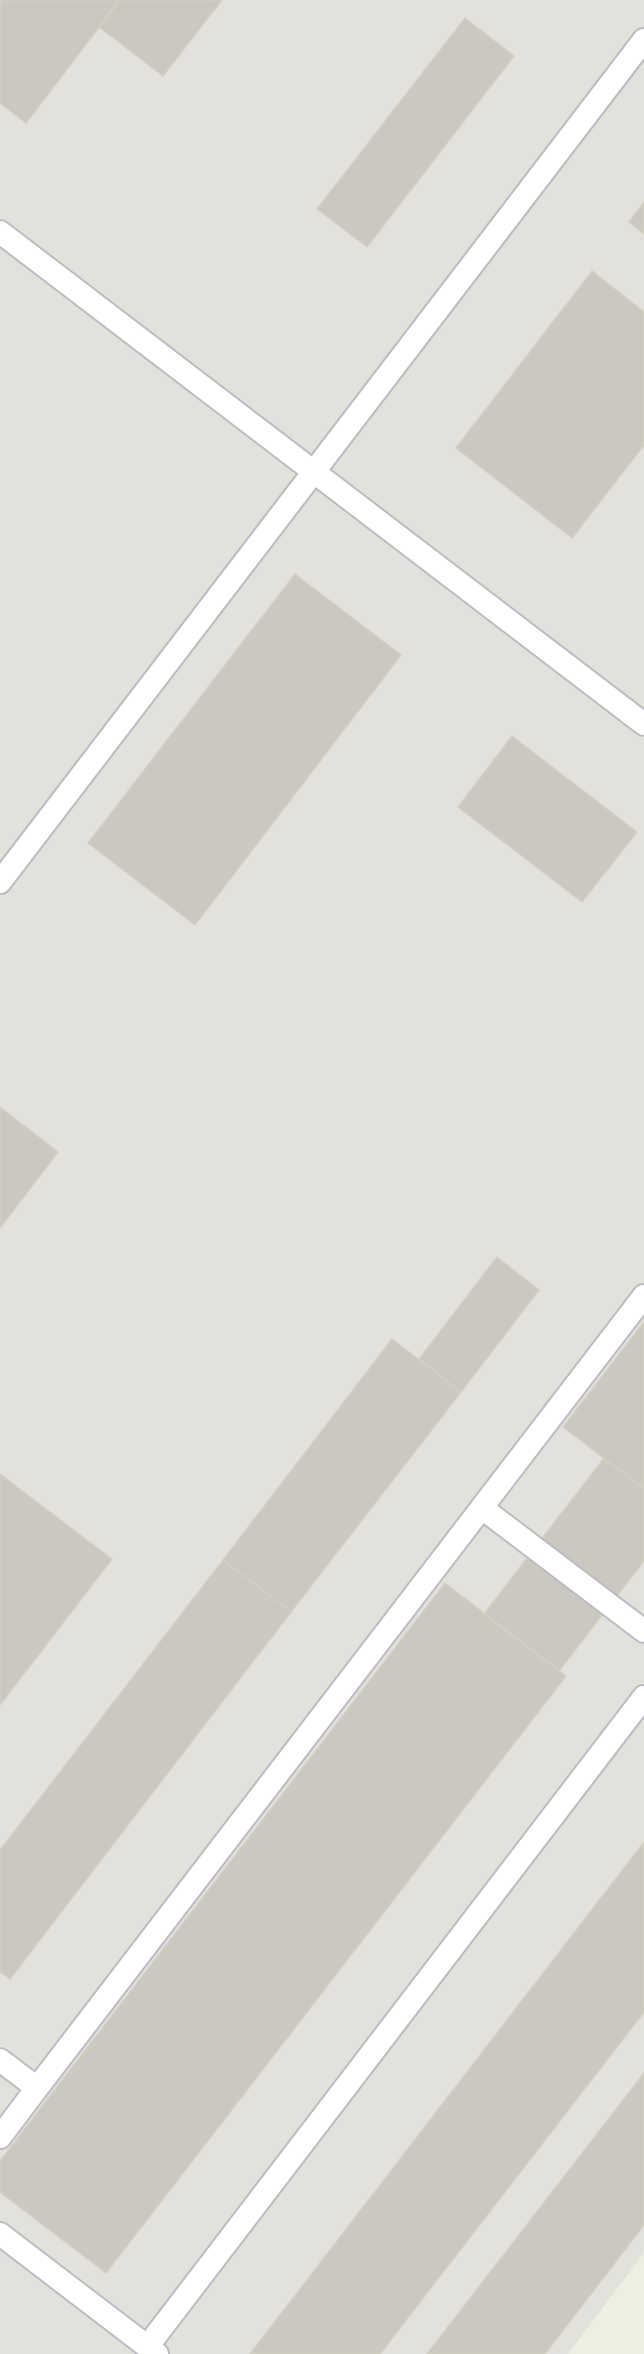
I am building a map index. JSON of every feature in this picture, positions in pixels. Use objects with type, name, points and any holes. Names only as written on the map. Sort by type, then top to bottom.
[{"type":"lane","points":[[0,882],[644,40]]},
{"type":"lane","points":[[0,232],[644,724]]},
{"type":"lane","points":[[0,2137],[644,1296]]},
{"type":"lane","points":[[482,1508],[644,1631]]},
{"type":"lane","points":[[0,2235],[152,2350],[644,1697]]},
{"type":"lane","points":[[0,2060],[37,2088]]},
{"type":"shaded area","points":[[0,0],[644,0],[644,2253],[568,2354],[0,2354]]},
{"type":"building","points":[[0,0],[120,0],[26,123],[0,103]]},
{"type":"building","points":[[120,0],[222,0],[163,76],[99,27]]},
{"type":"building","points":[[465,18],[514,56],[367,247],[317,209]]},
{"type":"building","points":[[644,202],[644,234],[629,222]]},
{"type":"building","points":[[592,271],[644,312],[644,445],[572,538],[456,448]]},
{"type":"building","points":[[295,574],[401,655],[195,925],[88,843]]},
{"type":"building","points":[[512,736],[637,832],[582,902],[458,807]]},
{"type":"building","points":[[0,1107],[58,1152],[0,1228]]},
{"type":"building","points":[[497,1257],[539,1290],[461,1392],[419,1359]]},
{"type":"building","points":[[644,1322],[644,1489],[563,1427]]},
{"type":"building","points":[[392,1339],[461,1392],[291,1612],[223,1560]]},
{"type":"building","points":[[604,1458],[644,1489],[644,1561],[559,1671],[484,1614]]},
{"type":"building","points":[[0,1474],[112,1559],[0,1705]]},
{"type":"building","points":[[223,1560],[291,1612],[10,1979],[0,1972],[0,1850]]},
{"type":"building","points":[[445,1583],[566,1676],[106,2273],[0,2192],[0,2161]]},
{"type":"building","points":[[644,1842],[644,2012],[380,2354],[250,2354]]},
{"type":"building","points":[[644,2073],[644,2225],[545,2354],[427,2354]]}]
